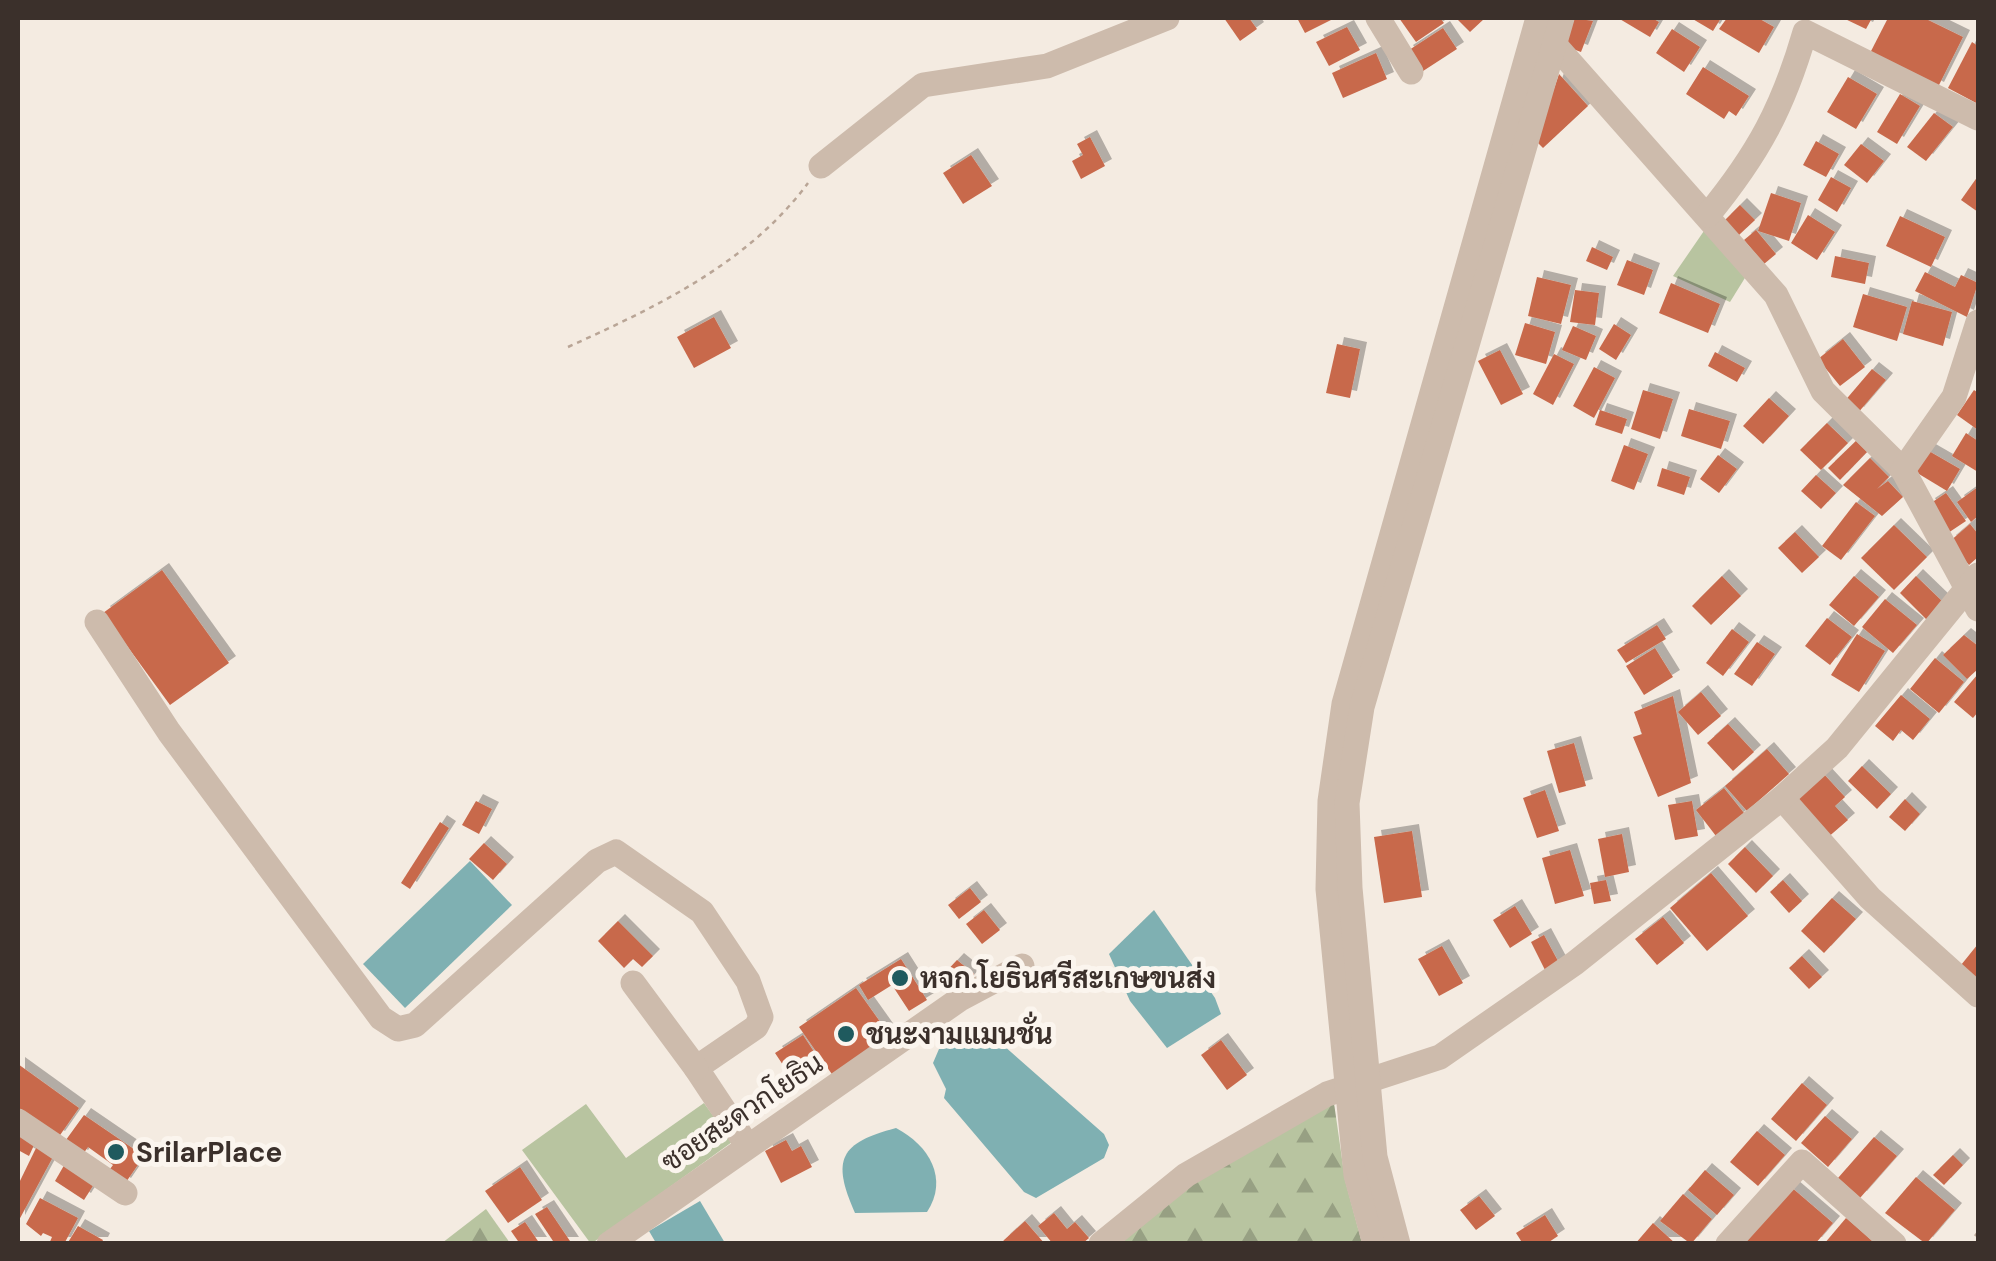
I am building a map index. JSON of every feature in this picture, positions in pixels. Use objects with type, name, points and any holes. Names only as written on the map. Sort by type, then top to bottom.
[{"type":"street","points":[[821,166],[923,85],[1047,66],[1167,18]]},
{"type":"street","points":[[1378,18],[1411,72]]},
{"type":"street","points":[[1708,215],[1746,169],[1787,95],[1807,25],[1978,118]]},
{"type":"street","points":[[1101,1244],[1186,1175],[1355,1084],[1440,1057],[1476,1036],[1782,798],[1837,748],[1974,591],[1903,470],[1822,391],[1776,294],[1545,27]]},
{"type":"street","points":[[1375,1244],[1356,1175],[1347,803],[1362,707],[1545,27]]},
{"type":"street","points":[[1903,470],[1954,397],[1978,322]]},
{"type":"street","points":[[97,622],[169,732],[381,1018],[398,1029],[415,1025],[597,861],[616,852],[702,912],[748,981],[761,1017],[756,1027],[696,1068]]},
{"type":"street","points":[[1782,798],[1870,898],[1978,996]]},
{"type":"street","name":"ซอยสะดวกโยธิน","points":[[609,1244],[960,999],[1022,966]]},
{"type":"street","points":[[633,983],[747,1145]]},
{"type":"street","points":[[1355,1084],[1398,1244]]},
{"type":"street","points":[[18,1122],[125,1192]]},
{"type":"street","points":[[1728,1244],[1802,1162],[1894,1244]]},
{"type":"path","points":[[568,348],[641,314],[724,266],[796,200],[821,166]]},
{"type":"green space","points":[[1706,228],[1748,273],[1730,302],[1673,276]]},
{"type":"green space","points":[[704,1103],[732,1142],[591,1244],[522,1150],[586,1104],[626,1158]]},
{"type":"green space","points":[[1334,1103],[1345,1180],[1362,1243],[1117,1244],[1192,1183]]},
{"type":"green space","points":[[486,1209],[510,1243],[442,1243]]},
{"type":"water","points":[[470,861],[512,905],[405,1008],[363,964]]},
{"type":"water","points":[[1154,910],[1215,998],[1221,1014],[1167,1048],[1130,1001],[1109,954]]},
{"type":"water","points":[[994,1037],[1104,1134],[1109,1145],[1104,1158],[1036,1198],[1024,1192],[944,1098],[946,1089],[933,1063],[939,1049]]},
{"type":"water","points":[[896,1128],[918,1144],[932,1164],[936,1175],[933,1200],[927,1212],[855,1213],[843,1179],[846,1156],[863,1140]]},
{"type":"water","points":[[700,1201],[725,1243],[656,1243],[649,1231]]},
{"type":"building","points":[[1224,18],[1249,18],[1257,29],[1240,41]]},
{"type":"building","points":[[1297,18],[1335,18],[1305,33]]},
{"type":"building","points":[[1399,18],[1440,18],[1444,23],[1416,42]]},
{"type":"building","points":[[1456,18],[1485,18],[1470,32]]},
{"type":"building","points":[[1573,18],[1593,21],[1581,52],[1562,45]]},
{"type":"building","points":[[1618,18],[1652,18],[1659,22],[1650,37]]},
{"type":"building","points":[[1691,18],[1721,18],[1713,31]]},
{"type":"building","points":[[1727,18],[1758,18],[1774,27],[1759,53],[1719,29]]},
{"type":"building","points":[[1843,18],[1872,18],[1866,29]]},
{"type":"building","points":[[1888,18],[1924,18],[1963,37],[1937,89],[1869,55]]},
{"type":"building","points":[[1347,27],[1360,50],[1329,66],[1316,42]]},
{"type":"building","points":[[1443,28],[1457,49],[1420,73],[1406,52]]},
{"type":"building","points":[[1672,29],[1700,47],[1684,72],[1656,53]]},
{"type":"building","points":[[1972,42],[1978,46],[1978,104],[1948,88]]},
{"type":"building","points":[[1376,53],[1387,79],[1343,98],[1332,73]]},
{"type":"building","points":[[1703,67],[1749,96],[1736,116],[1729,111],[1724,119],[1686,94]]},
{"type":"building","points":[[1559,74],[1588,106],[1543,148],[1536,141]]},
{"type":"building","points":[[1848,77],[1877,94],[1856,129],[1827,112]]},
{"type":"building","points":[[1900,94],[1920,106],[1897,144],[1877,132]]},
{"type":"building","points":[[1934,113],[1953,127],[1926,161],[1907,147]]},
{"type":"building","points":[[1090,137],[1105,166],[1081,179],[1072,161],[1083,155],[1077,144]]},
{"type":"building","points":[[1816,141],[1839,154],[1826,177],[1803,165]]},
{"type":"building","points":[[1861,144],[1884,161],[1867,183],[1844,165]]},
{"type":"building","points":[[971,155],[992,186],[963,204],[943,173]]},
{"type":"building","points":[[1978,176],[1978,212],[1961,200]]},
{"type":"building","points":[[1831,177],[1851,188],[1837,212],[1818,200]]},
{"type":"building","points":[[1771,193],[1801,203],[1789,241],[1758,231]]},
{"type":"building","points":[[1740,205],[1755,220],[1739,235],[1724,221]]},
{"type":"building","points":[[1808,215],[1835,232],[1817,260],[1791,243]]},
{"type":"building","points":[[1900,216],[1945,237],[1931,267],[1886,246]]},
{"type":"building","points":[[1756,230],[1776,254],[1764,264],[1744,240]]},
{"type":"building","points":[[1592,247],[1613,257],[1607,270],[1586,261]]},
{"type":"building","points":[[1835,256],[1869,263],[1865,284],[1831,277]]},
{"type":"building","points":[[1627,260],[1653,270],[1644,295],[1617,285]]},
{"type":"building","points":[[1925,272],[1955,287],[1961,275],[1978,283],[1967,317],[1915,291]]},
{"type":"building","points":[[1537,277],[1571,285],[1561,324],[1528,316]]},
{"type":"building","points":[[1671,283],[1720,304],[1708,333],[1659,313]]},
{"type":"building","points":[[1575,290],[1599,293],[1595,325],[1570,322]]},
{"type":"building","points":[[1863,294],[1907,307],[1897,341],[1853,327]]},
{"type":"building","points":[[1912,301],[1952,312],[1943,346],[1903,334]]},
{"type":"building","points":[[714,317],[731,348],[694,368],[677,337]]},
{"type":"building","points":[[1525,323],[1555,332],[1546,364],[1515,355]]},
{"type":"building","points":[[1614,324],[1631,335],[1616,360],[1599,349]]},
{"type":"building","points":[[1573,326],[1596,336],[1586,360],[1562,350]]},
{"type":"building","points":[[1843,339],[1865,367],[1840,386],[1818,359]]},
{"type":"building","points":[[1337,344],[1360,349],[1350,398],[1326,393]]},
{"type":"building","points":[[1500,350],[1523,394],[1501,405],[1478,361]]},
{"type":"building","points":[[1715,352],[1745,368],[1737,382],[1708,366]]},
{"type":"building","points":[[1554,354],[1574,364],[1553,405],[1533,394]]},
{"type":"building","points":[[1594,367],[1615,378],[1594,418],[1573,406]]},
{"type":"building","points":[[1872,369],[1886,380],[1857,414],[1843,403]]},
{"type":"building","points":[[1643,390],[1673,399],[1660,439],[1631,429]]},
{"type":"building","points":[[1974,390],[1978,393],[1978,430],[1957,415]]},
{"type":"building","points":[[1769,398],[1789,416],[1763,444],[1743,426]]},
{"type":"building","points":[[1689,409],[1730,421],[1721,449],[1681,436]]},
{"type":"building","points":[[1600,410],[1627,419],[1622,434],[1595,425]]},
{"type":"building","points":[[1827,423],[1848,443],[1821,470],[1800,450]]},
{"type":"building","points":[[1966,433],[1978,441],[1978,472],[1952,456]]},
{"type":"building","points":[[1856,441],[1867,452],[1840,480],[1828,468]]},
{"type":"building","points":[[1624,445],[1648,454],[1634,490],[1611,481]]},
{"type":"building","points":[[1927,450],[1960,469],[1947,491],[1914,471]]},
{"type":"building","points":[[1718,455],[1737,469],[1719,493],[1700,479]]},
{"type":"building","points":[[1870,458],[1889,477],[1877,489],[1888,481],[1903,497],[1882,516],[1843,485]]},
{"type":"building","points":[[1662,468],[1690,477],[1684,495],[1657,486]]},
{"type":"building","points":[[1816,475],[1836,493],[1821,509],[1801,491]]},
{"type":"building","points":[[1978,487],[1978,516],[1971,522],[1957,502]]},
{"type":"building","points":[[1946,493],[1966,521],[1945,535],[1928,505]]},
{"type":"building","points":[[1856,502],[1875,516],[1841,560],[1822,546]]},
{"type":"building","points":[[1970,524],[1978,534],[1978,557],[1969,565],[1949,542]]},
{"type":"building","points":[[1894,525],[1927,557],[1894,590],[1861,558]]},
{"type":"building","points":[[1795,532],[1819,557],[1802,573],[1778,548]]},
{"type":"building","points":[[162,570],[229,663],[170,705],[103,613]]},
{"type":"building","points":[[1722,576],[1741,596],[1711,625],[1692,606]]},
{"type":"building","points":[[1854,576],[1879,597],[1854,626],[1829,605]]},
{"type":"building","points":[[1916,576],[1944,603],[1927,620],[1900,593]]},
{"type":"building","points":[[1885,599],[1917,625],[1893,653],[1862,627]]},
{"type":"building","points":[[1827,618],[1852,637],[1830,665],[1805,646]]},
{"type":"building","points":[[1657,625],[1666,639],[1626,663],[1617,650]]},
{"type":"building","points":[[1732,629],[1749,642],[1723,676],[1706,663]]},
{"type":"building","points":[[1857,634],[1885,651],[1859,692],[1831,675]]},
{"type":"building","points":[[1964,635],[1978,646],[1978,669],[1967,679],[1943,655]]},
{"type":"building","points":[[1757,642],[1775,654],[1752,686],[1734,674]]},
{"type":"building","points":[[1655,648],[1673,677],[1644,695],[1626,666]]},
{"type":"building","points":[[1935,658],[1964,682],[1939,713],[1910,689]]},
{"type":"building","points":[[1978,674],[1978,712],[1973,718],[1954,702]]},
{"type":"building","points":[[1701,692],[1721,716],[1698,735],[1678,712]]},
{"type":"building","points":[[1901,695],[1930,719],[1913,740],[1901,730],[1893,741],[1875,726]]},
{"type":"building","points":[[1673,696],[1691,783],[1658,797],[1633,737],[1642,734],[1634,712]]},
{"type":"building","points":[[1728,724],[1754,752],[1733,771],[1707,743]]},
{"type":"building","points":[[1574,743],[1586,786],[1559,793],[1547,751]]},
{"type":"building","points":[[1767,749],[1789,774],[1747,811],[1725,786]]},
{"type":"building","points":[[1862,766],[1891,794],[1877,809],[1848,781]]},
{"type":"building","points":[[1821,771],[1845,797],[1835,806],[1848,820],[1826,839],[1790,800]]},
{"type":"building","points":[[1724,788],[1744,813],[1716,836],[1696,810]]},
{"type":"building","points":[[1545,790],[1559,831],[1537,838],[1523,798]]},
{"type":"building","points":[[1905,799],[1920,814],[1905,831],[1889,817]]},
{"type":"building","points":[[476,801],[492,809],[479,834],[462,825]]},
{"type":"building","points":[[1692,801],[1698,836],[1675,840],[1668,805]]},
{"type":"building","points":[[440,822],[449,828],[410,889],[401,883]]},
{"type":"building","points":[[1412,831],[1422,897],[1384,903],[1374,837]]},
{"type":"building","points":[[1622,834],[1629,872],[1605,877],[1598,839]]},
{"type":"building","points":[[484,843],[507,864],[493,880],[469,859]]},
{"type":"building","points":[[1745,847],[1773,876],[1756,893],[1728,864]]},
{"type":"building","points":[[1570,850],[1584,896],[1555,904],[1542,858]]},
{"type":"building","points":[[1711,873],[1748,916],[1707,951],[1670,908]]},
{"type":"building","points":[[1606,880],[1611,901],[1594,904],[1590,883]]},
{"type":"building","points":[[1783,880],[1802,901],[1789,913],[1770,892]]},
{"type":"building","points":[[970,888],[981,902],[959,919],[948,905]]},
{"type":"building","points":[[1832,898],[1856,919],[1824,953],[1801,931]]},
{"type":"building","points":[[1515,906],[1532,934],[1510,948],[1493,920]]},
{"type":"building","points":[[984,910],[1000,930],[982,944],[966,924]]},
{"type":"building","points":[[1663,917],[1684,943],[1657,965],[1635,939]]},
{"type":"building","points":[[618,921],[653,956],[642,967],[633,959],[624,968],[598,941]]},
{"type":"building","points":[[1544,935],[1559,963],[1545,970],[1531,942]]},
{"type":"building","points":[[1978,944],[1978,980],[1961,965]]},
{"type":"building","points":[[1442,946],[1463,983],[1439,996],[1418,959]]},
{"type":"building","points":[[1802,956],[1822,977],[1809,989],[1789,968]]},
{"type":"building","name":"หจก.โยธินศรีสะเกษขนส่ง","points":[[901,959],[927,1000],[909,1011],[892,985],[868,1000],[859,985]]},
{"type":"building","points":[[957,960],[974,974],[958,992],[941,977]]},
{"type":"building","name":"ชนะงามแมนชั่น","points":[[856,988],[893,1040],[836,1080],[799,1027]]},
{"type":"building","points":[[803,1035],[824,1067],[814,1074],[810,1069],[793,1080],[775,1053]]},
{"type":"building","points":[[1221,1040],[1247,1075],[1227,1090],[1201,1055]]},
{"type":"building","points":[[18,1064],[79,1108],[58,1138],[18,1114]]},
{"type":"building","points":[[1802,1083],[1827,1105],[1796,1141],[1771,1119]]},
{"type":"building","name":"SrilarPlace","points":[[84,1115],[144,1156],[124,1185],[107,1173],[113,1165],[88,1147],[81,1157],[63,1144]]},
{"type":"building","points":[[1825,1116],[1852,1139],[1828,1167],[1801,1143]]},
{"type":"building","points":[[1757,1131],[1785,1155],[1758,1186],[1730,1162]]},
{"type":"building","points":[[18,1134],[35,1143],[29,1156],[18,1150]]},
{"type":"building","points":[[1874,1137],[1897,1156],[1860,1198],[1838,1178]]},
{"type":"building","points":[[786,1140],[792,1151],[801,1146],[812,1167],[781,1183],[765,1151]]},
{"type":"building","points":[[37,1146],[54,1155],[18,1222],[18,1185]]},
{"type":"building","points":[[1953,1155],[1963,1165],[1944,1185],[1933,1175]]},
{"type":"building","points":[[66,1162],[96,1181],[84,1200],[55,1181]]},
{"type":"building","points":[[520,1167],[542,1200],[508,1223],[485,1191]]},
{"type":"building","points":[[1705,1170],[1734,1195],[1717,1215],[1688,1190]]},
{"type":"building","points":[[1916,1177],[1955,1210],[1926,1244],[1885,1213]]},
{"type":"building","points":[[1791,1187],[1833,1223],[1815,1244],[1742,1244]]},
{"type":"building","points":[[1683,1194],[1712,1219],[1691,1244],[1660,1221]]},
{"type":"building","points":[[1479,1196],[1495,1216],[1476,1230],[1460,1210]]},
{"type":"building","points":[[40,1198],[78,1218],[64,1244],[49,1244],[52,1237],[43,1233],[41,1236],[26,1224]]},
{"type":"building","points":[[547,1207],[572,1244],[555,1244],[535,1214]]},
{"type":"building","points":[[1054,1213],[1067,1229],[1075,1222],[1089,1238],[1082,1244],[1053,1244],[1038,1226]]},
{"type":"building","points":[[1545,1215],[1558,1236],[1546,1244],[1523,1244],[1516,1233]]},
{"type":"building","points":[[1846,1218],[1876,1244],[1824,1244]]},
{"type":"building","points":[[1025,1221],[1045,1244],[1001,1244],[1004,1240]]},
{"type":"building","points":[[525,1222],[540,1244],[520,1244],[511,1231]]},
{"type":"building","points":[[1653,1223],[1676,1244],[1635,1244]]},
{"type":"building","points":[[78,1226],[103,1240],[101,1244],[67,1244]]},
{"type":"place","name":"หจก.โยธินศรีสะเกษขนส่ง","points":[[900,978]]},
{"type":"place","name":"ชนะงามแมนชั่น","points":[[846,1034]]},
{"type":"place","name":"SrilarPlace","points":[[116,1152]]}]
